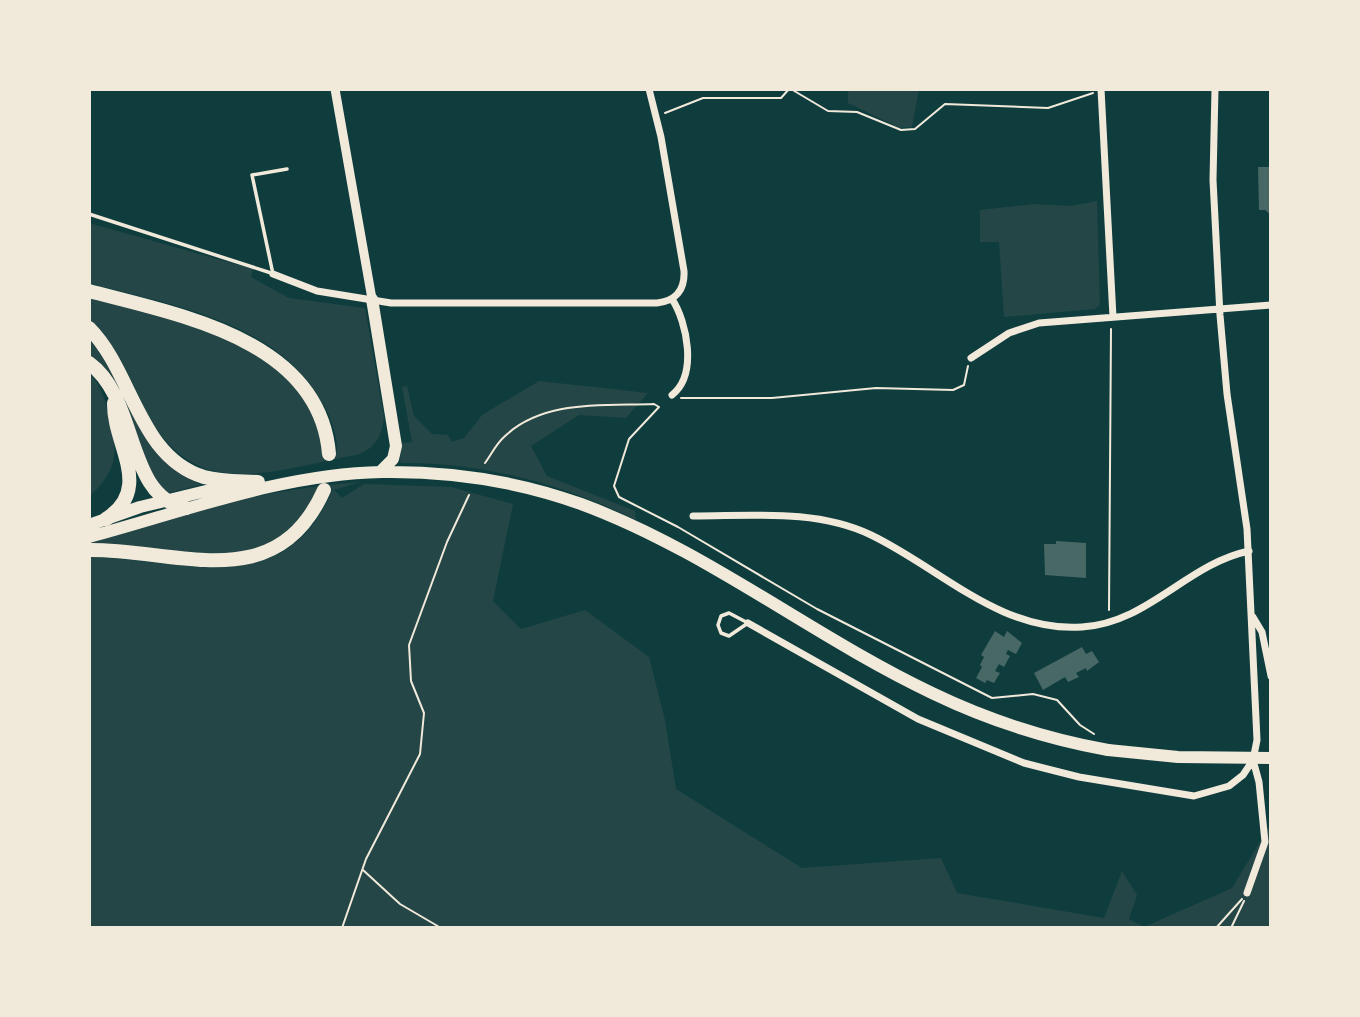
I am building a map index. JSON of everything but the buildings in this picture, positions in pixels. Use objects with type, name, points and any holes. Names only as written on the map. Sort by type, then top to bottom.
[{"type":"highway","points":[[89,291],[197,322],[256,346],[285,367],[317,406],[325,427],[330,454]]},
{"type":"highway","points":[[89,328],[115,362],[152,435],[166,454],[196,474],[258,482]]},
{"type":"highway","points":[[89,363],[106,378],[121,406],[148,481],[163,501],[186,508]]},
{"type":"highway","points":[[106,519],[123,505],[129,491],[130,478],[114,409],[114,393]]},
{"type":"highway","points":[[89,550],[206,562],[245,559],[278,546],[295,533],[308,520],[324,490]]},
{"type":"main road","points":[[372,299],[396,446],[393,459],[380,472]]},
{"type":"main road","points":[[89,537],[282,483],[380,472],[467,476],[501,482],[581,504],[642,530],[879,666],[955,704],[1033,733],[1108,750],[1200,758],[1271,758]]},
{"type":"main road","points":[[89,525],[163,501],[258,482],[282,483]]},
{"type":"street","points":[[335,89],[372,299]]},
{"type":"street","points":[[274,274],[317,291],[391,303],[657,303],[672,299],[683,286],[684,271],[649,89]]},
{"type":"street","points":[[748,623],[918,719],[1024,763],[1079,777],[1194,796],[1212,794],[1243,775],[1253,760],[1258,740],[1249,551],[1229,407],[1220,310],[1213,180],[1215,89]]},
{"type":"street","points":[[1097,91],[1112,321]]},
{"type":"street","points":[[672,299],[683,323],[687,360],[681,384],[672,395]]},
{"type":"street","points":[[971,358],[1009,333],[1039,323],[1112,321],[1271,306]]},
{"type":"street","points":[[693,516],[816,517],[871,535],[1019,620],[1058,627],[1109,623],[1143,609],[1218,560],[1249,551]]},
{"type":"street","points":[[1252,617],[1262,632],[1271,676]]},
{"type":"street","points":[[1247,893],[1265,842],[1259,782],[1253,760]]},
{"type":"lane","points":[[274,274],[252,175],[286,169]]},
{"type":"lane","points":[[89,214],[274,274]]},
{"type":"lane","points":[[729,613],[748,623],[729,636],[721,633],[718,625],[721,616],[729,613]]},
{"type":"path","points":[[655,111],[672,112],[703,98],[781,97],[790,89],[828,111],[857,112],[901,130],[915,129],[944,103],[1048,108],[1069,98],[1097,91]]},
{"type":"path","points":[[1109,623],[1112,321]]},
{"type":"path","points":[[672,395],[690,400],[772,398],[876,388],[953,390],[964,385],[971,358]]},
{"type":"path","points":[[485,463],[503,438],[520,425],[543,416],[574,407],[654,404],[659,407],[629,439],[614,486],[619,497],[678,527],[817,609],[992,698],[1033,694],[1057,700],[1080,725],[1096,735]]},
{"type":"path","points":[[341,928],[362,870],[386,816],[420,754],[424,713],[411,681],[409,645],[447,542],[469,495]]},
{"type":"path","points":[[362,870],[400,904],[441,928]]},
{"type":"path","points":[[1216,928],[1247,893]]},
{"type":"path","points":[[1231,928],[1247,893]]},
{"type":"shaded area","points":[[848,89],[919,89],[912,127],[900,128],[848,103]]},
{"type":"shaded area","points":[[1097,201],[1100,305],[1095,309],[1004,317],[999,242],[980,242],[980,210],[1033,204],[1071,206]]},
{"type":"shaded area","points":[[89,223],[253,269],[251,277],[289,298],[365,308],[384,417],[377,440],[369,449],[356,455],[262,473],[234,474],[208,469],[184,458],[163,437],[114,349],[89,320],[89,296],[216,332],[263,356],[309,402],[326,455],[337,452],[337,445],[332,423],[319,397],[299,371],[275,350],[217,319],[89,283]]},
{"type":"shaded area","points":[[89,336],[99,346],[152,446],[172,467],[201,485],[167,493],[154,485],[119,386],[89,353]]},
{"type":"shaded area","points":[[89,373],[103,396],[115,448],[106,477],[89,497]]},
{"type":"shaded area","points":[[539,381],[648,393],[626,418],[579,415],[531,446],[547,476],[635,511],[636,520],[580,496],[521,478],[461,466],[400,463],[401,443],[412,442],[402,387],[407,386],[414,416],[432,434],[448,435],[452,442],[464,438],[482,415]]},
{"type":"shaded area","points":[[360,482],[334,490],[342,498],[364,484],[451,487],[513,504],[493,601],[521,629],[585,610],[649,657],[665,720],[676,789],[802,868],[941,858],[957,893],[1104,918],[1122,871],[1137,895],[1129,919],[1144,927],[1232,888],[1269,827],[1271,776],[1271,928],[89,928],[89,557],[195,567],[229,567],[260,562],[288,548],[312,525],[333,489],[320,490],[287,536],[238,556],[89,545],[89,542],[223,503],[291,490]]}]
